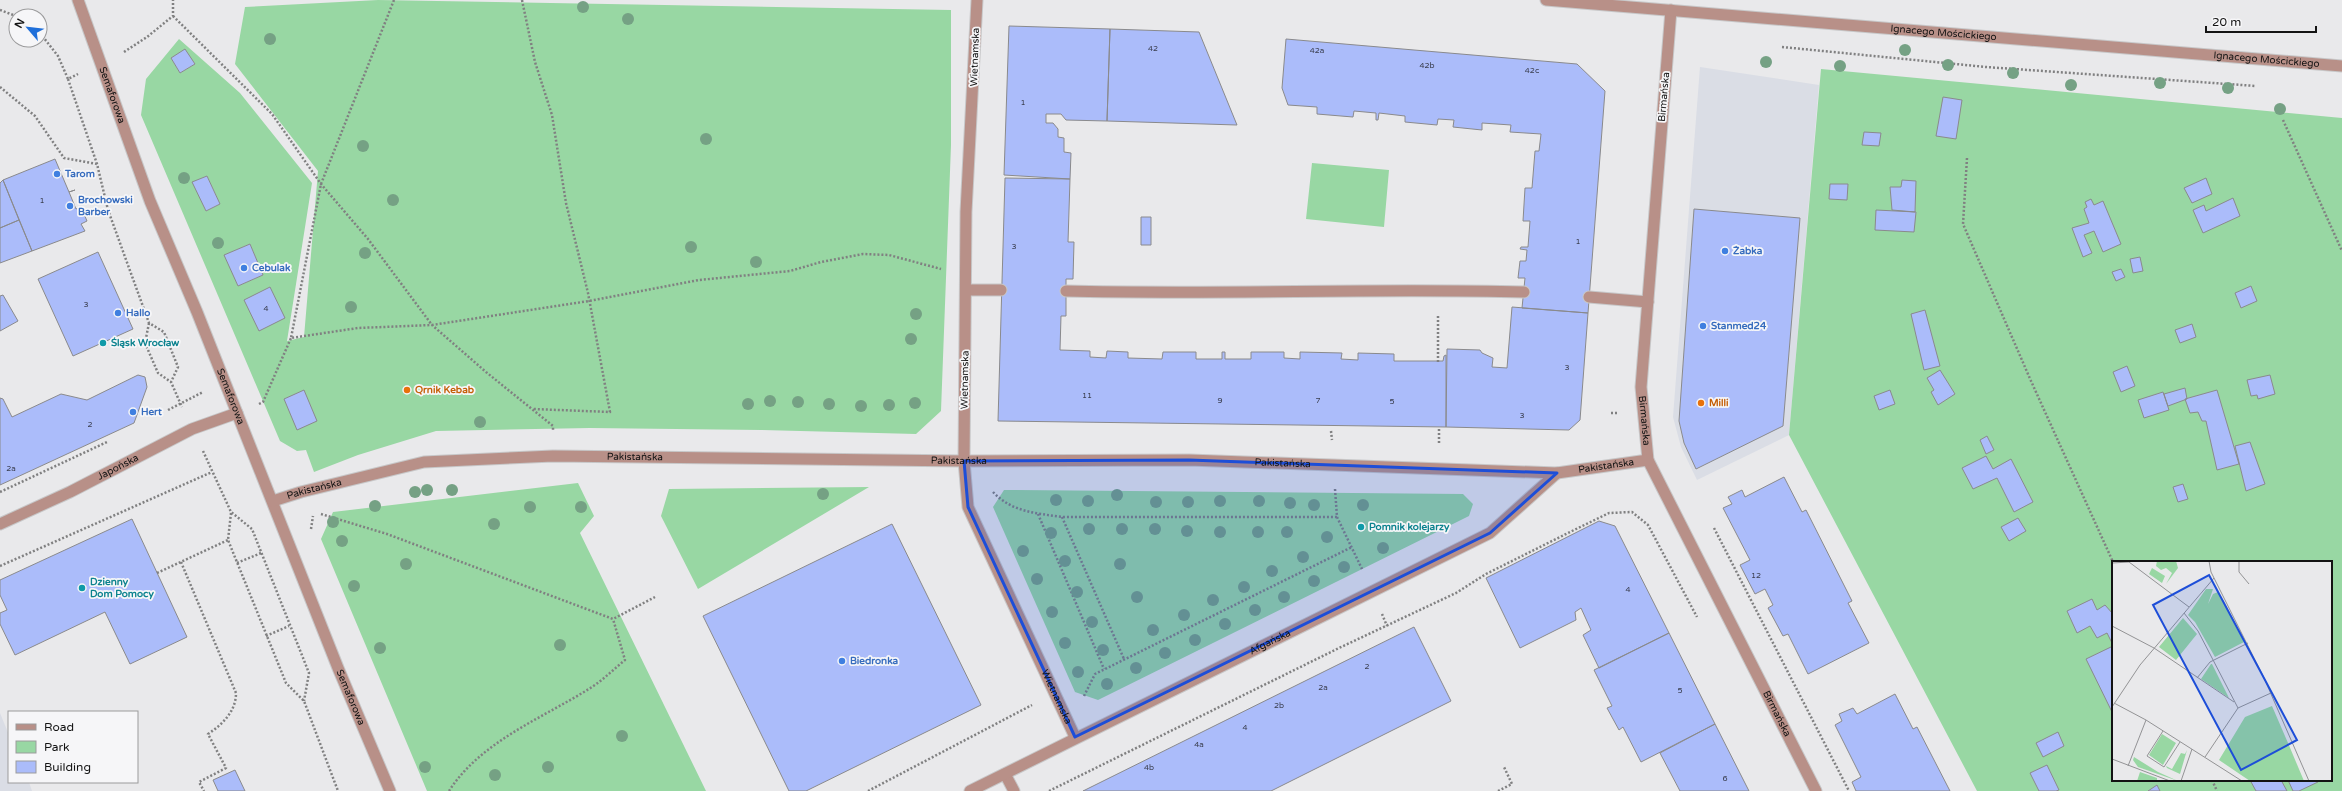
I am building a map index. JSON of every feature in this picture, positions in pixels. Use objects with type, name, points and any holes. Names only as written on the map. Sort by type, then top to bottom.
[{"type":"street","name":"Semaforowa","points":[[78,0],[150,201],[225,381],[338,668],[390,791]]},
{"type":"street","name":"Wietnamska","points":[[977,0],[966,212],[964,461],[968,507],[1075,738]]},
{"type":"street","name":"Ignacego Mościckiego","points":[[1546,0],[2342,66]]},
{"type":"street","name":"Birmańska","points":[[1671,10],[1641,387],[1648,460],[1816,791]]},
{"type":"street","points":[[966,290],[1001,290]]},
{"type":"street","points":[[1066,291],[1143,293],[1438,290],[1524,292]]},
{"type":"street","points":[[1589,297],[1648,302]]},
{"type":"street","name":"Japońska","points":[[0,524],[70,492],[192,429],[237,413]]},
{"type":"street","name":"Pakistańska","points":[[273,502],[301,492],[424,462],[553,456],[964,461],[1189,460],[1556,473],[1648,460]]},
{"type":"street","name":"Afgańska","points":[[970,791],[1490,533],[1556,473]]},
{"type":"street","points":[[1006,774],[1014,791]]},
{"type":"path","points":[[173,0],[173,16],[272,114],[321,184],[368,239],[432,325],[486,372],[553,426],[553,456]]},
{"type":"path","points":[[237,413],[263,402],[291,338],[321,184],[394,0]]},
{"type":"path","points":[[522,0],[535,62],[552,115],[566,204],[589,301],[610,412],[532,409]]},
{"type":"path","points":[[117,56],[147,38],[173,16]]},
{"type":"path","points":[[48,43],[58,56],[68,79],[97,164],[108,210],[149,323],[145,342],[158,373],[171,382],[180,404]]},
{"type":"path","points":[[1781,47],[1986,67],[2263,87]]},
{"type":"path","points":[[68,79],[81,73]]},
{"type":"path","points":[[0,87],[35,116],[64,158],[97,164]]},
{"type":"path","points":[[2283,120],[2342,251]]},
{"type":"path","points":[[1967,158],[1963,224],[2031,381],[2113,561]]},
{"type":"path","points":[[291,338],[358,328],[432,325],[589,301],[699,280],[790,271],[821,262],[862,254],[889,255],[944,270],[966,270]]},
{"type":"path","points":[[1438,290],[1438,362]]},
{"type":"path","points":[[149,323],[164,332],[178,367],[171,382]]},
{"type":"path","points":[[167,411],[225,381]]},
{"type":"path","points":[[1331,431],[1338,517],[1387,626]]},
{"type":"path","points":[[0,492],[114,439]]},
{"type":"path","points":[[201,448],[231,512],[252,529],[289,626],[309,673],[304,701]]},
{"type":"path","points":[[964,461],[999,498],[1024,512],[1062,517],[1338,517]]},
{"type":"path","points":[[0,566],[212,472]]},
{"type":"path","points":[[313,511],[387,534],[613,619],[655,597]]},
{"type":"path","points":[[231,512],[228,540],[286,683],[304,701],[338,791]]},
{"type":"path","points":[[1049,791],[1339,648],[1456,593],[1486,574],[1609,513],[1632,512],[1648,525],[1698,619]]},
{"type":"path","points":[[1038,514],[1104,670]]},
{"type":"path","points":[[1062,517],[1124,660]]},
{"type":"path","points":[[1710,522],[1849,791]]},
{"type":"path","points":[[157,573],[228,540]]},
{"type":"path","points":[[1061,707],[1085,696],[1094,674],[1352,547]]},
{"type":"path","points":[[238,563],[261,553]]},
{"type":"path","points":[[181,562],[236,692],[236,701],[229,715],[218,728],[208,734],[226,768],[199,782],[204,791]]},
{"type":"path","points":[[449,791],[479,756],[554,707],[592,686],[625,660],[613,619]]},
{"type":"path","points":[[266,636],[289,626]]},
{"type":"path","points":[[868,791],[1009,718]]},
{"type":"path","points":[[1498,791],[1512,784],[1504,767]]},
{"type":"path","points":[[2212,781],[2217,791]]},
{"type":"highlighted area","points":[[1189,460],[1557,473],[1490,533],[1075,737],[968,507],[964,461]]},
{"type":"shaded area","points":[[1700,67],[1819,85],[1789,435],[1697,480],[1681,447],[1673,417]]},
{"type":"shaded area","points":[[0,713],[8,733],[8,783],[29,783],[32,791],[0,791]]},
{"type":"green space","points":[[378,0],[951,10],[951,145],[941,411],[916,434],[590,428],[436,431],[358,455],[314,472],[306,450],[297,451],[280,441],[141,115],[146,79],[179,39],[240,93],[312,183],[287,341],[304,337],[318,171],[235,64],[245,7]],"holes":[[[185,50],[195,64],[180,73],[171,58]],[[207,176],[220,204],[206,211],[193,182]],[[250,244],[263,275],[238,286],[225,255]]]},
{"type":"green space","points":[[1821,69],[2342,118],[2342,791],[1977,791],[1789,435]]},
{"type":"green space","points":[[1312,163],[1389,170],[1384,227],[1306,219]]},
{"type":"green space","points":[[578,483],[594,516],[580,533],[706,791],[427,791],[321,539],[333,512]]},
{"type":"green space","points":[[869,487],[698,589],[661,516],[669,489]]},
{"type":"green space","points":[[1004,490],[1463,494],[1473,504],[1469,516],[1098,700],[1075,692],[993,507]]},
{"type":"building","points":[[1009,26],[1110,29],[1107,121],[1066,120],[1061,114],[1046,114],[1046,123],[1053,123],[1058,129],[1058,137],[1064,138],[1064,152],[1071,153],[1070,179],[1004,175]]},
{"type":"building","points":[[1110,29],[1199,32],[1237,125],[1107,121]]},
{"type":"building","points":[[1286,39],[1577,64],[1605,91],[1588,313],[1522,308],[1525,278],[1518,278],[1520,261],[1526,261],[1527,250],[1520,249],[1521,247],[1528,247],[1530,221],[1523,221],[1525,188],[1532,188],[1535,151],[1539,151],[1541,134],[1510,132],[1511,125],[1482,123],[1482,130],[1453,127],[1454,120],[1438,119],[1437,125],[1405,122],[1405,116],[1379,113],[1378,120],[1376,120],[1376,113],[1354,111],[1353,117],[1317,114],[1317,107],[1288,105],[1282,88]]},
{"type":"building","points":[[185,49],[195,64],[180,73],[171,58]]},
{"type":"building","points":[[1943,97],[1962,100],[1956,139],[1936,136]]},
{"type":"building","points":[[1864,132],[1881,133],[1879,146],[1862,145]]},
{"type":"building","points":[[55,159],[76,209],[81,207],[87,221],[81,224],[85,231],[32,251],[3,180]]},
{"type":"building","points":[[207,176],[220,204],[206,211],[192,182]]},
{"type":"building","points":[[1005,178],[1070,179],[1068,242],[1074,242],[1073,279],[1066,279],[1066,316],[1061,316],[1060,350],[1090,351],[1090,357],[1106,358],[1107,351],[1128,352],[1128,358],[1162,359],[1163,352],[1196,352],[1196,359],[1222,359],[1222,352],[1225,352],[1225,359],[1251,359],[1251,352],[1284,352],[1284,358],[1300,359],[1300,352],[1342,353],[1341,359],[1358,360],[1358,353],[1394,354],[1394,361],[1443,361],[1444,356],[1446,355],[1446,427],[998,421]]},
{"type":"building","points":[[2206,178],[2212,194],[2192,203],[2184,188]]},
{"type":"building","points":[[3,180],[19,220],[0,228],[0,183]]},
{"type":"building","points":[[1902,180],[1916,181],[1915,212],[1892,210],[1890,187],[1901,187]]},
{"type":"building","points":[[1830,184],[1848,184],[1847,200],[1829,199]]},
{"type":"building","points":[[2233,198],[2240,216],[2203,233],[2193,210],[2204,205],[2206,211]]},
{"type":"building","points":[[2091,199],[2094,205],[2103,201],[2121,244],[2103,252],[2094,231],[2084,235],[2092,253],[2083,257],[2072,228],[2089,223],[2084,209],[2087,207],[2085,202]]},
{"type":"building","points":[[1694,209],[1800,218],[1783,426],[1696,469],[1684,443],[1679,421]]},
{"type":"building","points":[[1876,210],[1916,212],[1914,232],[1875,230]]},
{"type":"building","points":[[1141,217],[1151,217],[1151,245],[1141,245]]},
{"type":"building","points":[[19,220],[32,251],[0,263],[0,228]]},
{"type":"building","points":[[250,244],[263,275],[238,286],[224,255]]},
{"type":"building","points":[[98,252],[133,329],[73,356],[38,279]]},
{"type":"building","points":[[2140,257],[2143,271],[2133,273],[2130,259]]},
{"type":"building","points":[[2121,269],[2125,277],[2116,281],[2112,272]]},
{"type":"building","points":[[2251,286],[2257,301],[2241,308],[2235,293]]},
{"type":"building","points":[[270,287],[285,318],[259,331],[244,300]]},
{"type":"building","points":[[3,295],[18,321],[0,331],[0,296]]},
{"type":"building","points":[[1512,307],[1588,313],[1580,420],[1569,430],[1446,427],[1447,349],[1480,350],[1482,353],[1493,358],[1492,367],[1507,368]]},
{"type":"building","points":[[1925,310],[1940,366],[1924,370],[1911,314]]},
{"type":"building","points":[[2192,324],[2196,337],[2180,343],[2175,330]]},
{"type":"building","points":[[2127,366],[2135,386],[2121,392],[2113,372]]},
{"type":"building","points":[[1940,370],[1955,394],[1938,405],[1931,392],[1934,390],[1927,378]]},
{"type":"building","points":[[138,375],[145,377],[147,387],[134,423],[0,485],[0,398],[3,399],[12,417],[61,394],[87,400]]},
{"type":"building","points":[[2270,375],[2275,394],[2258,399],[2257,395],[2251,396],[2247,380]]},
{"type":"building","points":[[2185,388],[2187,399],[2168,406],[2164,394]]},
{"type":"building","points":[[304,390],[317,421],[297,430],[284,399]]},
{"type":"building","points":[[1890,390],[1895,404],[1879,410],[1874,396]]},
{"type":"building","points":[[2217,390],[2239,464],[2217,470],[2206,421],[2202,421],[2198,412],[2190,413],[2185,399]]},
{"type":"building","points":[[2163,392],[2169,410],[2144,418],[2138,400]]},
{"type":"building","points":[[1987,436],[1994,450],[1986,454],[1980,440]]},
{"type":"building","points":[[2250,442],[2265,484],[2246,491],[2235,446]]},
{"type":"building","points":[[1986,456],[1993,469],[2011,459],[2033,502],[2014,512],[1997,478],[1973,489],[1962,468]]},
{"type":"building","points":[[1784,477],[1802,512],[1806,510],[1852,601],[1848,603],[1869,643],[1808,674],[1788,634],[1783,636],[1768,608],[1773,605],[1765,589],[1755,594],[1740,565],[1750,560],[1723,508],[1732,504],[1728,497],[1742,490],[1745,497]]},
{"type":"building","points":[[2183,484],[2188,499],[2178,502],[2173,487]]},
{"type":"building","points":[[2018,518],[2026,531],[2009,541],[2001,527]]},
{"type":"building","name":"Dzienny Dom Pomocy","points":[[132,519],[187,637],[130,664],[105,612],[15,655],[0,624],[0,613],[7,610],[0,595],[0,580]]},
{"type":"building","points":[[1599,521],[1615,526],[1669,633],[1599,668],[1583,635],[1591,630],[1581,608],[1575,612],[1576,620],[1520,648],[1486,578]]},
{"type":"building","name":"Biedronka","points":[[892,524],[981,705],[806,791],[789,791],[703,616]]},
{"type":"building","points":[[2092,599],[2097,610],[2105,605],[2112,613],[2112,643],[2107,633],[2097,638],[2090,626],[2077,633],[2067,611]]},
{"type":"building","points":[[1414,627],[1451,701],[1271,791],[1083,791]]},
{"type":"building","points":[[1669,633],[1715,724],[1641,762],[1623,727],[1619,730],[1607,708],[1612,706],[1594,670]]},
{"type":"building","points":[[2112,646],[2112,712],[2086,659]]},
{"type":"building","points":[[1895,694],[1913,729],[1917,727],[1950,791],[1856,791],[1852,782],[1861,777],[1835,725],[1842,721],[1839,714],[1853,708],[1857,714]]},
{"type":"building","points":[[1715,724],[1749,791],[1680,791],[1660,753]]},
{"type":"building","points":[[2058,732],[2064,746],[2043,757],[2036,743]]},
{"type":"building","points":[[2047,765],[2059,790],[2039,791],[2030,773]]},
{"type":"building","points":[[235,770],[245,791],[218,791],[213,780]]},
{"type":"building","points":[[2251,781],[2282,781],[2287,791],[2256,791]]},
{"type":"building","points":[[2288,781],[2318,782],[2299,791],[2293,791]]},
{"type":"building","points":[[2157,785],[2160,791],[2148,791]]},
{"type":"place","name":"Tarom","points":[[57,174]]},
{"type":"place","name":"Brochowski Barber","points":[[70,206]]},
{"type":"place","name":"Żabka","points":[[1725,251]]},
{"type":"place","name":"Cebulak","points":[[244,268]]},
{"type":"place","name":"Hallo","points":[[118,313]]},
{"type":"place","name":"Stanmed24","points":[[1703,326]]},
{"type":"place","name":"Śląsk Wrocław","points":[[103,343]]},
{"type":"place","name":"Qrnik Kebab","points":[[407,390]]},
{"type":"place","name":"Milli","points":[[1701,403]]},
{"type":"place","name":"Hert","points":[[133,412]]},
{"type":"place","name":"Pomnik kolejarzy","points":[[1361,527]]},
{"type":"place","name":"Dzienny Dom Pomocy","points":[[82,588]]},
{"type":"place","name":"Biedronka","points":[[842,661]]}]
